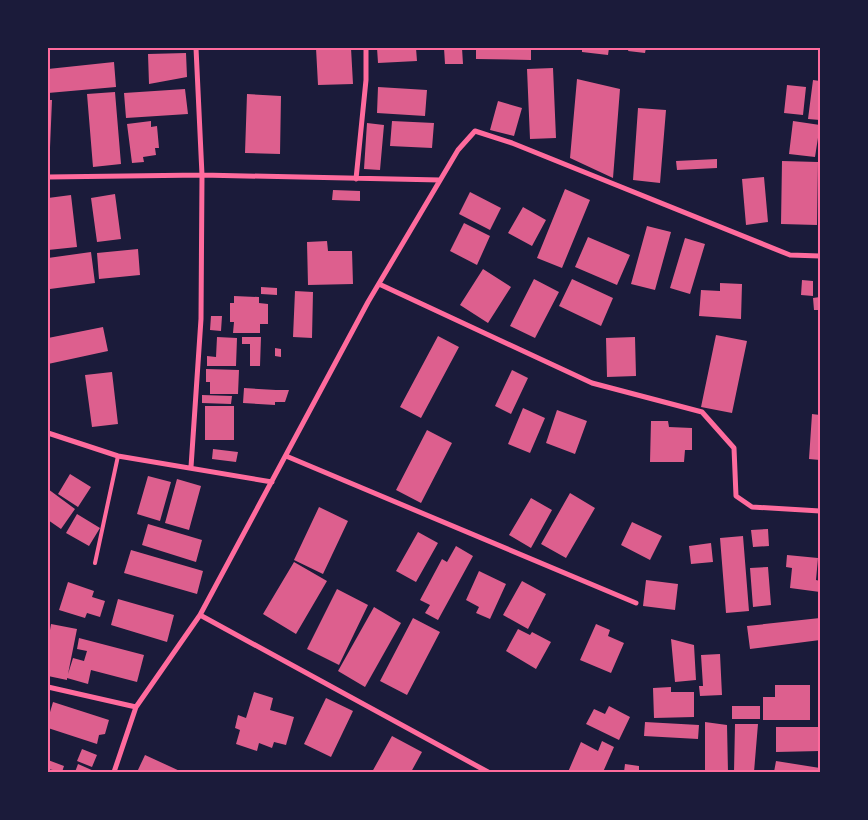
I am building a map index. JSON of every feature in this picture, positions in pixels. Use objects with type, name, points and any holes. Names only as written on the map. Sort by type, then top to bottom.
[{"type":"street","points":[[191,467],[201,318],[202,176],[196,48]]},
{"type":"street","points":[[356,179],[366,80],[366,48]]},
{"type":"street","points":[[114,772],[136,707],[200,615],[378,284],[458,150],[475,131],[512,143],[790,255],[820,256]]},
{"type":"street","points":[[48,177],[202,176],[440,180]]},
{"type":"street","points":[[378,284],[592,383],[702,412],[734,448],[736,496],[752,507],[820,511]]},
{"type":"street","points":[[48,433],[118,456],[272,482]]},
{"type":"street","points":[[286,456],[636,603]]},
{"type":"street","points":[[200,615],[488,772]]},
{"type":"street","points":[[48,687],[136,707]]},
{"type":"lane","points":[[95,563],[118,456]]},
{"type":"building","points":[[316,48],[351,48],[353,84],[318,85]]},
{"type":"building","points":[[377,48],[416,48],[417,61],[378,63]]},
{"type":"building","points":[[444,48],[462,48],[463,64],[445,64]]},
{"type":"building","points":[[476,48],[531,48],[531,60],[476,59]]},
{"type":"building","points":[[582,48],[609,48],[608,55],[582,52]]},
{"type":"building","points":[[629,48],[646,48],[645,53],[628,51]]},
{"type":"building","points":[[186,53],[187,77],[149,84],[148,54]]},
{"type":"building","points":[[114,62],[116,87],[48,93],[48,69]]},
{"type":"building","points":[[553,68],[556,138],[530,139],[527,69]]},
{"type":"building","points":[[577,79],[620,89],[613,178],[570,158]]},
{"type":"building","points":[[813,80],[820,81],[820,120],[808,119]]},
{"type":"building","points":[[787,85],[806,87],[803,115],[784,113]]},
{"type":"building","points":[[378,87],[427,90],[425,116],[377,113]]},
{"type":"building","points":[[185,89],[188,114],[126,118],[124,93]]},
{"type":"building","points":[[115,92],[121,164],[93,167],[87,94]]},
{"type":"building","points":[[247,94],[281,96],[280,154],[245,153]]},
{"type":"building","points":[[48,100],[52,100],[49,171],[48,171]]},
{"type":"building","points":[[498,101],[522,108],[514,136],[490,130]]},
{"type":"building","points":[[638,108],[666,110],[660,183],[633,180]]},
{"type":"building","points":[[151,121],[151,127],[157,126],[159,148],[155,148],[156,155],[143,157],[144,162],[132,163],[127,124]]},
{"type":"building","points":[[392,121],[434,123],[432,148],[390,146]]},
{"type":"building","points":[[793,121],[820,125],[815,157],[789,154]]},
{"type":"building","points":[[367,123],[384,125],[380,170],[364,169]]},
{"type":"building","points":[[717,159],[717,168],[677,170],[676,161]]},
{"type":"building","points":[[782,161],[818,162],[817,225],[781,224]]},
{"type":"building","points":[[764,177],[768,222],[746,225],[742,179]]},
{"type":"building","points":[[565,189],[590,200],[562,268],[537,258]]},
{"type":"building","points":[[333,190],[360,191],[360,201],[332,200]]},
{"type":"building","points":[[470,192],[501,208],[490,230],[459,214]]},
{"type":"building","points":[[115,194],[121,239],[97,242],[91,198]]},
{"type":"building","points":[[71,195],[77,247],[48,250],[48,198]]},
{"type":"building","points":[[523,207],[546,220],[532,246],[508,233]]},
{"type":"building","points":[[464,223],[490,236],[477,265],[450,251]]},
{"type":"building","points":[[647,226],[671,232],[655,290],[631,284]]},
{"type":"building","points":[[588,237],[630,255],[617,285],[575,267]]},
{"type":"building","points":[[685,238],[705,244],[690,294],[670,288]]},
{"type":"building","points":[[327,241],[328,251],[352,251],[353,284],[308,285],[307,242]]},
{"type":"building","points":[[138,249],[140,275],[99,279],[97,253]]},
{"type":"building","points":[[91,252],[95,283],[50,289],[48,258]]},
{"type":"building","points":[[483,269],[511,287],[488,323],[460,305]]},
{"type":"building","points":[[534,279],[559,292],[535,338],[510,326]]},
{"type":"building","points":[[572,279],[613,298],[601,326],[559,306]]},
{"type":"building","points":[[802,280],[813,281],[813,296],[801,295]]},
{"type":"building","points":[[720,283],[742,284],[741,319],[699,316],[701,290],[720,291]]},
{"type":"building","points":[[261,287],[277,288],[277,295],[261,294]]},
{"type":"building","points":[[295,291],[313,292],[312,338],[293,337]]},
{"type":"building","points":[[234,296],[259,297],[259,303],[268,304],[268,324],[260,324],[260,333],[233,333],[234,322],[230,322],[230,303],[234,303]]},
{"type":"building","points":[[820,297],[820,310],[814,310],[813,298]]},
{"type":"building","points":[[211,316],[222,316],[221,331],[210,330]]},
{"type":"building","points":[[103,327],[108,351],[48,364],[48,338]]},
{"type":"building","points":[[716,335],[747,341],[732,413],[701,407]]},
{"type":"building","points":[[438,336],[459,347],[421,418],[400,407]]},
{"type":"building","points":[[217,337],[237,338],[236,366],[207,366],[207,356],[216,357]]},
{"type":"building","points":[[242,337],[261,337],[260,366],[250,366],[250,344],[242,344]]},
{"type":"building","points":[[635,337],[636,376],[607,377],[606,338]]},
{"type":"building","points":[[275,348],[281,349],[281,357],[275,356]]},
{"type":"building","points":[[206,369],[239,370],[238,394],[210,394],[210,382],[206,382]]},
{"type":"building","points":[[512,370],[528,378],[511,414],[495,406]]},
{"type":"building","points":[[112,372],[118,424],[92,427],[85,375]]},
{"type":"building","points":[[244,388],[289,390],[285,402],[275,402],[275,405],[243,403]]},
{"type":"building","points":[[202,395],[232,396],[231,404],[202,403]]},
{"type":"building","points":[[205,406],[234,406],[234,440],[205,440]]},
{"type":"building","points":[[523,408],[545,418],[530,453],[508,444]]},
{"type":"building","points":[[557,410],[587,421],[575,454],[546,443]]},
{"type":"building","points":[[812,414],[820,415],[820,460],[809,459]]},
{"type":"building","points":[[651,421],[668,421],[669,427],[692,428],[692,450],[685,450],[684,462],[650,462]]},
{"type":"building","points":[[427,430],[452,443],[421,503],[396,490]]},
{"type":"building","points":[[213,449],[238,452],[236,462],[212,459]]},
{"type":"building","points":[[70,474],[91,487],[78,507],[58,494]]},
{"type":"building","points":[[148,476],[171,482],[160,521],[137,514]]},
{"type":"building","points":[[177,479],[201,486],[189,530],[165,523]]},
{"type":"building","points":[[48,489],[75,509],[61,529],[48,520]]},
{"type":"building","points":[[570,493],[595,508],[566,558],[541,544]]},
{"type":"building","points":[[531,498],[552,510],[531,548],[509,535]]},
{"type":"building","points":[[319,507],[348,521],[323,574],[294,560]]},
{"type":"building","points":[[77,514],[100,528],[89,546],[66,533]]},
{"type":"building","points":[[632,522],[662,536],[650,560],[621,545]]},
{"type":"building","points":[[148,524],[202,540],[196,562],[142,545]]},
{"type":"building","points":[[768,529],[769,546],[753,547],[751,530]]},
{"type":"building","points":[[418,532],[438,543],[416,582],[396,571]]},
{"type":"building","points":[[743,536],[749,611],[726,613],[720,538]]},
{"type":"building","points":[[711,543],[713,562],[691,564],[689,546]]},
{"type":"building","points":[[456,546],[473,556],[438,620],[425,613],[430,605],[420,600],[442,559],[447,562]]},
{"type":"building","points":[[131,550],[203,571],[197,594],[124,573]]},
{"type":"building","points":[[787,555],[818,558],[816,580],[820,581],[820,592],[790,588],[792,568],[786,567]]},
{"type":"building","points":[[294,562],[327,581],[296,634],[263,614]]},
{"type":"building","points":[[768,567],[771,605],[753,607],[750,568]]},
{"type":"building","points":[[479,571],[506,584],[490,619],[476,613],[479,607],[466,600]]},
{"type":"building","points":[[646,580],[678,584],[675,610],[643,606]]},
{"type":"building","points":[[522,581],[546,594],[528,629],[503,615]]},
{"type":"building","points":[[68,582],[94,591],[92,597],[105,601],[100,617],[87,613],[85,618],[59,610]]},
{"type":"building","points":[[337,589],[368,605],[339,665],[307,649]]},
{"type":"building","points":[[118,599],[174,615],[167,642],[111,625]]},
{"type":"building","points":[[374,607],[401,623],[365,687],[338,671]]},
{"type":"building","points":[[413,618],[440,632],[407,695],[380,681]]},
{"type":"building","points":[[820,618],[820,640],[750,649],[747,626]]},
{"type":"building","points":[[51,624],[77,629],[68,674],[73,658],[84,661],[87,651],[77,649],[79,638],[144,655],[137,682],[91,670],[88,684],[67,678],[67,680],[48,676],[48,642]]},
{"type":"building","points":[[596,624],[610,630],[608,636],[624,643],[611,673],[580,660]]},
{"type":"building","points":[[518,629],[530,635],[532,632],[551,642],[536,669],[506,651]]},
{"type":"building","points":[[671,639],[694,645],[696,680],[675,682]]},
{"type":"building","points":[[720,654],[722,695],[700,696],[699,686],[703,686],[701,655]]},
{"type":"building","points":[[775,685],[810,685],[810,720],[763,720],[763,697],[775,697]]},
{"type":"building","points":[[671,687],[671,692],[694,692],[694,717],[654,718],[653,688]]},
{"type":"building","points":[[254,692],[273,698],[270,710],[294,717],[286,745],[274,742],[272,748],[259,743],[257,751],[236,744],[240,730],[235,728],[238,715],[246,718]]},
{"type":"building","points":[[326,698],[353,711],[331,757],[304,744]]},
{"type":"building","points":[[53,702],[109,720],[105,734],[99,735],[97,744],[48,728],[48,719]]},
{"type":"building","points":[[609,706],[630,717],[619,740],[586,724],[594,709],[605,714]]},
{"type":"building","points":[[732,706],[760,706],[760,719],[732,719]]},
{"type":"building","points":[[645,722],[699,725],[698,739],[644,736]]},
{"type":"building","points":[[705,722],[727,725],[728,772],[705,772]]},
{"type":"building","points":[[735,724],[758,724],[754,772],[734,772]]},
{"type":"building","points":[[776,727],[820,727],[820,751],[776,752]]},
{"type":"building","points":[[392,736],[422,752],[411,772],[372,772]]},
{"type":"building","points":[[602,741],[614,747],[603,772],[568,772],[581,742],[598,751]]},
{"type":"building","points":[[82,749],[97,755],[92,767],[77,761]]},
{"type":"building","points":[[145,755],[182,772],[137,772]]},
{"type":"building","points":[[48,760],[64,766],[62,772],[48,769]]},
{"type":"building","points":[[776,761],[820,768],[820,772],[774,772]]},
{"type":"building","points":[[78,764],[94,771],[75,772]]},
{"type":"building","points":[[625,764],[639,766],[639,772],[624,772]]}]
